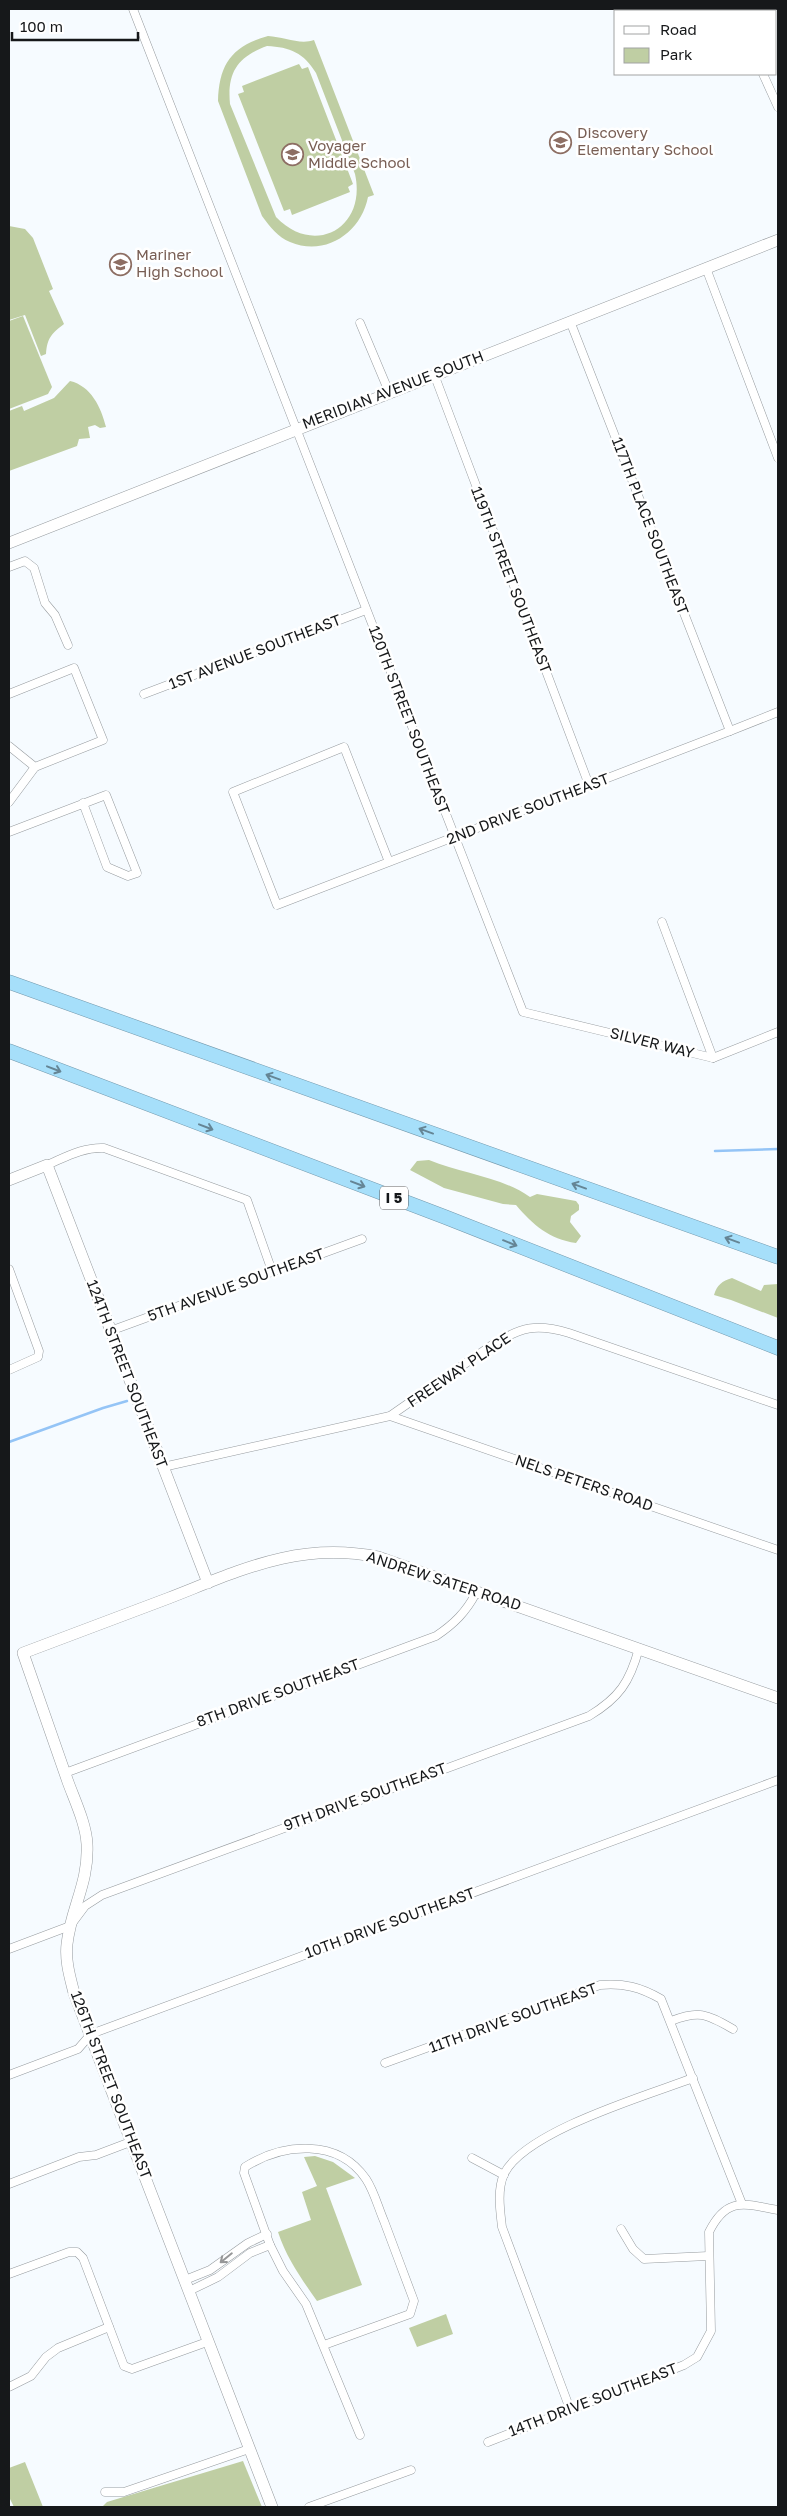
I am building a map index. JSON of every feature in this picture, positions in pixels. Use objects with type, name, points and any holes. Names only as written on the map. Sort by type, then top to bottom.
[{"type":"highway","points":[[9,982],[778,1257]]},
{"type":"highway","name":"I 5","points":[[9,1051],[445,1217],[778,1348]]},
{"type":"street","name":"120TH STREET SOUTHEAST","points":[[133,9],[294,429],[522,1012]]},
{"type":"street","points":[[764,75],[778,107]]},
{"type":"street","name":"MERIDIAN AVENUE SOUTH","points":[[9,543],[294,429],[778,240]]},
{"type":"street","points":[[706,268],[778,458]]},
{"type":"street","name":"117TH PLACE SOUTHEAST","points":[[570,321],[730,731]]},
{"type":"street","points":[[360,323],[389,392]]},
{"type":"street","name":"119TH STREET SOUTHEAST","points":[[434,374],[589,785]]},
{"type":"street","points":[[9,567],[25,561],[34,568],[45,603],[55,615],[68,645]]},
{"type":"street","name":"1ST AVENUE SOUTHEAST","points":[[144,694],[366,610]]},
{"type":"street","points":[[9,694],[74,668],[103,740],[36,767],[9,802]]},
{"type":"street","name":"2ND DRIVE SOUTHEAST","points":[[389,862],[344,747],[234,792],[277,905],[454,838],[778,712]]},
{"type":"street","points":[[9,746],[36,767]]},
{"type":"street","points":[[9,832],[83,803],[106,795],[138,873],[128,876],[107,867],[83,803]]},
{"type":"street","points":[[662,922],[713,1058]]},
{"type":"street","name":"SILVER WAY","points":[[522,1012],[713,1058],[778,1032]]},
{"type":"street","points":[[9,1180],[78,1151],[104,1148],[247,1200],[272,1271]]},
{"type":"street","name":"124TH STREET SOUTHEAST","points":[[47,1165],[208,1583]]},
{"type":"street","name":"5TH AVENUE SOUTHEAST","points":[[110,1331],[362,1240]]},
{"type":"street","points":[[9,1269],[39,1351],[38,1357],[32,1361],[9,1370]]},
{"type":"street","name":"FREEWAY PLACE","points":[[163,1467],[390,1416],[492,1345],[508,1335],[529,1327],[550,1327],[569,1333],[778,1406]]},
{"type":"street","name":"NELS PETERS ROAD","points":[[390,1416],[778,1550]]},
{"type":"street","name":"ANDREW SATER ROAD","points":[[23,1653],[262,1563],[292,1555],[316,1552],[352,1552],[378,1557],[778,1698]]},
{"type":"street","name":"8TH DRIVE SOUTHEAST","points":[[65,1772],[436,1636],[452,1625],[466,1611],[476,1592]]},
{"type":"street","name":"9TH DRIVE SOUTHEAST","points":[[70,1926],[85,1906],[102,1895],[589,1716],[606,1705],[621,1691],[633,1670],[639,1648]]},
{"type":"street","name":"126TH STREET SOUTHEAST","points":[[23,1653],[65,1772],[87,1842],[87,1863],[83,1887],[70,1926],[66,1946],[67,1964],[74,1993],[133,2141],[207,2342],[272,2507]]},
{"type":"street","name":"10TH DRIVE SOUTHEAST","points":[[9,2075],[78,2049],[90,2034],[778,1780]]},
{"type":"street","points":[[9,1948],[70,1926]]},
{"type":"street","name":"11TH DRIVE SOUTHEAST","points":[[385,2063],[600,1986],[622,1983],[642,1988],[660,1999],[671,2021]]},
{"type":"street","points":[[733,2029],[705,2013],[688,2014],[671,2021],[742,2204]]},
{"type":"street","points":[[570,2409],[502,2227],[499,2203],[504,2175],[524,2152],[551,2133],[693,2078]]},
{"type":"street","points":[[9,2184],[79,2157],[96,2155],[133,2141]]},
{"type":"street","points":[[324,2345],[410,2314],[414,2308],[414,2300],[366,2178],[341,2156],[309,2147],[290,2149],[245,2168],[246,2180],[270,2244],[283,2271],[306,2304],[360,2435]]},
{"type":"street","points":[[472,2158],[504,2175]]},
{"type":"street","points":[[621,2228],[633,2249],[644,2259],[708,2256],[709,2232],[715,2219],[724,2209],[742,2204],[778,2210]]},
{"type":"street","points":[[187,2286],[248,2243],[267,2234]]},
{"type":"street","points":[[187,2286],[218,2277],[250,2253],[270,2244]]},
{"type":"street","points":[[9,2274],[69,2252],[77,2252],[83,2258],[124,2366],[132,2369],[207,2342]]},
{"type":"street","name":"14TH DRIVE SOUTHEAST","points":[[488,2442],[684,2365],[697,2357],[711,2331],[708,2256]]},
{"type":"street","points":[[9,2387],[31,2376],[46,2357],[58,2348],[109,2327]]},
{"type":"street","points":[[105,2492],[124,2492],[248,2449]]},
{"type":"street","points":[[309,2507],[411,2470]]},
{"type":"green space","points":[[268,36],[298,41],[314,40],[374,195],[368,197],[358,221],[349,231],[340,239],[328,244],[303,246],[286,240],[271,228],[262,216],[218,101],[221,77],[230,58],[245,45]],"holes":[[[267,46],[296,52],[307,60],[316,73],[355,174],[357,193],[353,209],[345,222],[334,231],[321,235],[306,235],[291,229],[276,217],[230,104],[230,83],[236,68],[248,55]]]},
{"type":"green space","points":[[299,64],[302,69],[308,67],[353,184],[348,187],[350,192],[292,215],[290,209],[284,211],[238,94],[244,92],[242,86]]},
{"type":"green space","points":[[9,226],[25,229],[33,238],[53,289],[49,291],[64,324],[51,336],[46,354],[41,356],[25,315],[9,320]]},
{"type":"green space","points":[[23,316],[52,387],[48,394],[9,409],[9,321]]},
{"type":"green space","points":[[70,381],[84,387],[94,398],[106,427],[100,428],[95,425],[88,427],[90,438],[79,439],[77,446],[9,471],[9,411],[22,406],[24,411],[54,398]]},
{"type":"green space","points":[[429,1160],[506,1184],[530,1197],[537,1194],[576,1201],[579,1205],[579,1210],[571,1216],[570,1222],[581,1236],[576,1243],[558,1238],[535,1225],[516,1205],[503,1204],[444,1188],[410,1170],[417,1161]]},
{"type":"green space","points":[[732,1278],[761,1291],[764,1285],[778,1284],[778,1318],[714,1295],[720,1284]]},
{"type":"green space","points":[[315,2156],[333,2162],[355,2178],[326,2188],[362,2285],[317,2301],[290,2260],[278,2232],[311,2220],[302,2192],[317,2186],[304,2157]]},
{"type":"green space","points":[[446,2314],[453,2334],[417,2347],[409,2328]]},
{"type":"green space","points":[[243,2461],[262,2507],[102,2507],[107,2502]]},
{"type":"green space","points":[[25,2462],[43,2507],[14,2507],[9,2497],[9,2468]]},
{"type":"waterway","points":[[715,1151],[778,1149]]},
{"type":"waterway","points":[[9,1442],[127,1401]]},
{"type":"place","name":"Discovery Elementary School","points":[[561,142]]},
{"type":"place","name":"Voyager Middle School","points":[[292,155]]},
{"type":"place","name":"Mariner High School","points":[[120,264]]}]
